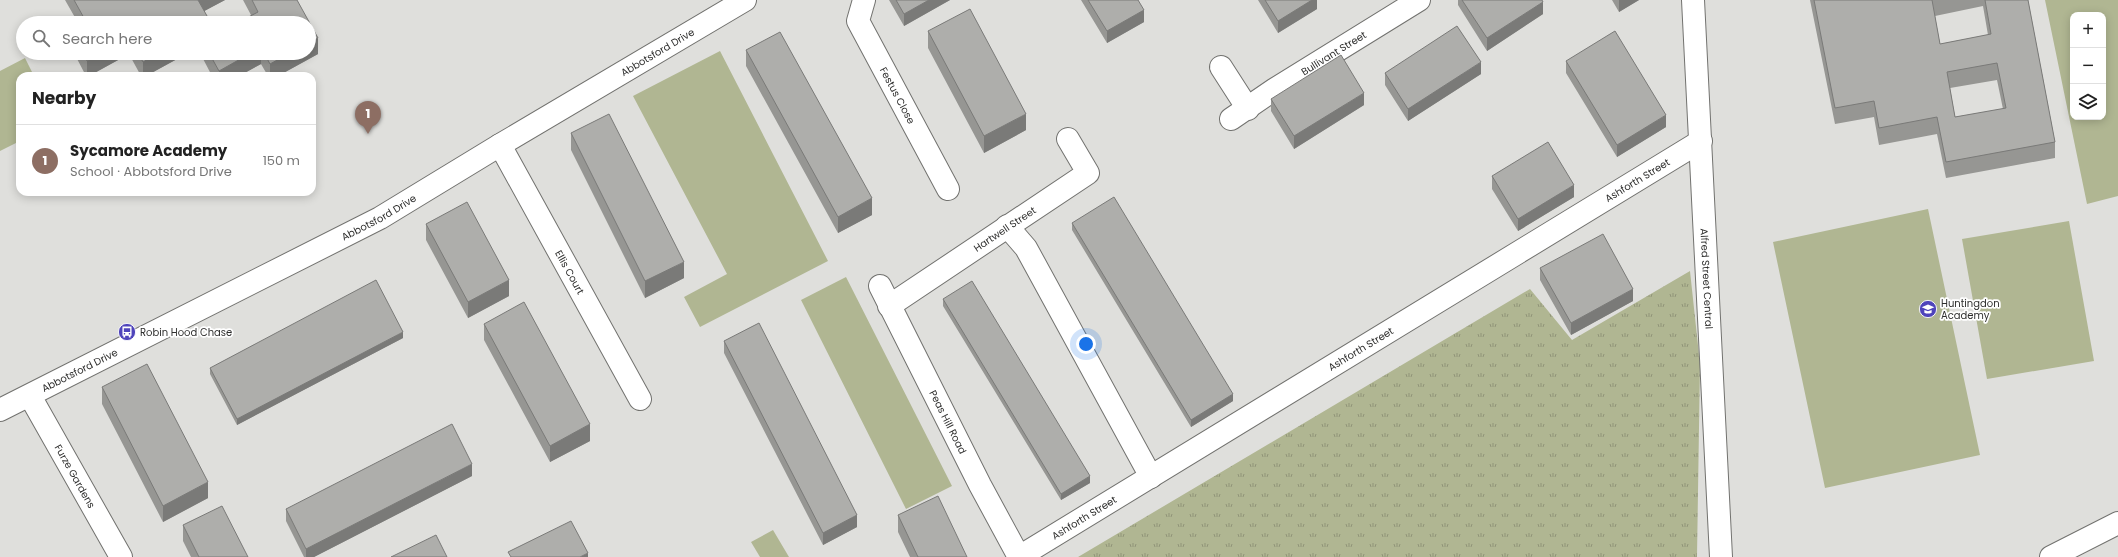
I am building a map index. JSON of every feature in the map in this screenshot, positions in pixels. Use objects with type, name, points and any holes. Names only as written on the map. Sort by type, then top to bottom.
[{"type":"street","name":"Abbotsford Drive","points":[[0,410],[380,218],[745,0]]},
{"type":"street","name":"Festus Close","points":[[864,0],[858,21],[948,189]]},
{"type":"street","name":"Bullivant Street","points":[[1221,67],[1240,114],[1275,89],[1420,0]]},
{"type":"street","name":"Alfred Street Central","points":[[1693,0],[1721,557]]},
{"type":"street","name":"Hartwell Street","points":[[889,306],[1088,173],[1068,139]]},
{"type":"street","name":"Ashforth Street","points":[[1019,557],[1701,141]]},
{"type":"street","name":"Ellis Court","points":[[500,145],[640,399]]},
{"type":"street","points":[[1007,226],[1026,248],[1151,477]]},
{"type":"street","name":"Peas Hill Road","points":[[880,286],[1019,557]]},
{"type":"street","name":"Furze Gardens","points":[[30,396],[121,557]]},
{"type":"street","points":[[2051,557],[2118,523]]},
{"type":"green space","points":[[2045,0],[2118,0],[2118,196],[2087,204]]},
{"type":"green space","points":[[720,51],[828,261],[700,327],[684,297],[727,274],[633,96]]},
{"type":"green space","points":[[21,60],[26,60],[32,72],[16,72],[16,143],[0,151],[0,71]]},
{"type":"green space","points":[[1928,209],[1980,455],[1825,488],[1773,242]]},
{"type":"green space","points":[[2069,221],[2094,361],[1987,379],[1962,239]]},
{"type":"green space","points":[[1690,271],[1700,364],[1697,557],[1078,557],[1530,289],[1572,340]]},
{"type":"green space","points":[[846,277],[952,486],[906,509],[801,300]]},
{"type":"green space","points":[[773,530],[789,557],[760,557],[751,542]]},
{"type":"building","points":[[74,0],[198,0],[207,16],[83,16]]},
{"type":"building","points":[[252,0],[297,0],[306,16],[250,16],[258,12]]},
{"type":"building","points":[[896,0],[929,0],[904,14]]},
{"type":"building","points":[[1088,0],[1138,0],[1144,10],[1107,31]]},
{"type":"building","points":[[1265,0],[1312,0],[1278,21]]},
{"type":"building","points":[[1462,0],[1542,0],[1543,2],[1487,38]]},
{"type":"building","points":[[1814,0],[1932,0],[1940,44],[1991,34],[1985,0],[2028,0],[2055,142],[1946,162],[1937,117],[1879,128],[1874,101],[1835,108]],"holes":[[[1997,63],[2006,108],[1955,117],[1947,72]]]},
{"type":"building","points":[[970,9],[1026,114],[984,136],[928,31]]},
{"type":"building","points":[[1457,26],[1481,62],[1408,109],[1385,73]]},
{"type":"building","points":[[1615,31],[1666,115],[1617,145],[1566,61]]},
{"type":"building","points":[[780,32],[872,198],[838,217],[746,50]]},
{"type":"building","points":[[1341,55],[1364,93],[1294,136],[1271,99]]},
{"type":"building","points":[[213,60],[239,60],[219,71]]},
{"type":"building","points":[[268,60],[277,60],[270,64]]},
{"type":"building","points":[[609,114],[684,262],[645,281],[571,133]]},
{"type":"building","points":[[1548,142],[1574,185],[1518,219],[1492,176]]},
{"type":"building","points":[[1114,197],[1233,394],[1191,420],[1072,223]]},
{"type":"building","points":[[467,202],[509,280],[468,302],[426,224]]},
{"type":"building","points":[[1603,234],[1633,289],[1571,323],[1540,268]]},
{"type":"building","points":[[376,280],[403,332],[237,419],[210,368]]},
{"type":"building","points":[[972,281],[1090,476],[1061,494],[943,299]]},
{"type":"building","points":[[524,302],[590,424],[550,446],[484,324]]},
{"type":"building","points":[[759,323],[857,515],[823,533],[724,341]]},
{"type":"building","points":[[147,364],[208,482],[163,506],[102,387]]},
{"type":"building","points":[[452,424],[472,464],[306,549],[286,509]]},
{"type":"building","points":[[938,496],[967,557],[918,557],[898,515]]},
{"type":"building","points":[[222,506],[248,557],[199,557],[183,525]]},
{"type":"building","points":[[571,521],[588,553],[580,557],[511,557],[508,552]]},
{"type":"building","points":[[436,535],[447,557],[391,557]]},
{"type":"place","name":"Sycamore Academy","points":[[368,134]]},
{"type":"place","name":"Huntingdon Academy","points":[[1928,309]]},
{"type":"place","name":"Robin Hood Chase","points":[[127,332]]}]
